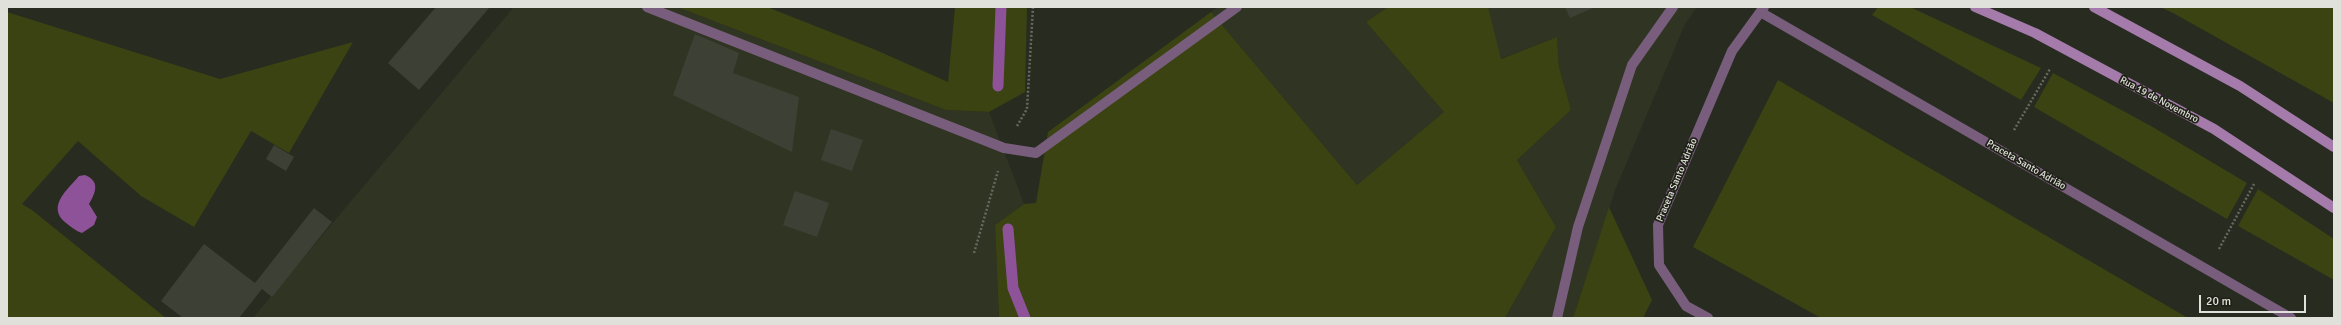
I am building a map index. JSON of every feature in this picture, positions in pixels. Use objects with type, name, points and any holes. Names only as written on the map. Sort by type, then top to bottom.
[{"type":"street","points":[[647,7],[1004,148],[1036,154],[1237,7]]},
{"type":"street","points":[[1557,318],[1578,227],[1632,65],[1673,7]]},
{"type":"street","name":"Rua 19 de Novembro","points":[[1976,7],[2035,33],[2214,129],[2334,208]]},
{"type":"street","points":[[2094,7],[2240,86],[2334,147]]},
{"type":"street","name":"Praceta Santo Adrião","points":[[1708,318],[1686,306],[1659,265],[1658,225],[1732,51],[1763,10],[2002,152],[2291,318]]},
{"type":"path","points":[[2002,152],[2062,48]]},
{"type":"path","points":[[2208,270],[2265,163]]},
{"type":"shaded area","points":[[514,7],[677,7],[946,110],[989,112],[1024,204],[995,225],[999,318],[253,318]]},
{"type":"shaded area","points":[[1218,7],[1388,7],[1366,22],[1444,112],[1357,185],[1211,12]]},
{"type":"shaded area","points":[[1485,7],[1697,7],[1685,24],[1615,190],[1573,318],[1505,318],[1556,227],[1517,160],[1571,110],[1559,67],[1557,37],[1500,59]]},
{"type":"shaded area","points":[[85,175],[90,177],[95,184],[95,191],[89,204],[97,217],[94,225],[82,233],[66,223],[60,217],[58,205],[64,193],[79,176]]},
{"type":"green space","points":[[677,7],[767,7],[876,50],[948,82],[955,7],[1027,7],[1025,92],[989,112],[946,110]]},
{"type":"green space","points":[[1388,7],[1488,7],[1501,59],[1557,37],[1559,67],[1571,110],[1517,160],[1556,227],[1505,318],[999,318],[995,225],[1024,204],[1036,203],[1048,132],[1211,12],[1357,185],[1444,112],[1366,22]]},
{"type":"green space","points":[[1878,7],[1910,7],[2041,68],[2021,100],[1872,15]]},
{"type":"green space","points":[[2160,7],[2334,7],[2334,103],[2173,13]]},
{"type":"green space","points":[[7,12],[220,79],[353,42],[289,153],[251,131],[194,227],[141,196],[78,141],[22,204],[32,210],[166,318],[7,318]]},
{"type":"green space","points":[[2053,73],[2151,126],[2247,183],[2227,219],[2034,107]]},
{"type":"green space","points":[[1778,80],[2188,318],[1821,318],[1693,247]]},
{"type":"green space","points":[[2258,189],[2334,239],[2334,280],[2238,226]]},
{"type":"green space","points":[[1609,207],[1652,300],[1643,318],[1573,318]]},
{"type":"building","points":[[436,7],[490,7],[419,90],[388,63]]},
{"type":"building","points":[[1565,7],[1595,7],[1570,18]]},
{"type":"building","points":[[695,34],[739,53],[733,73],[799,97],[792,152],[673,95]]},
{"type":"building","points":[[831,129],[863,140],[852,171],[821,160]]},
{"type":"building","points":[[274,145],[294,157],[286,171],[266,159]]},
{"type":"building","points":[[795,191],[829,203],[817,237],[783,225]]},
{"type":"building","points":[[314,208],[332,222],[272,297],[262,289],[239,318],[183,318],[161,301],[204,244],[255,283]]},
{"type":"waterway","points":[[998,86],[1001,7]]},
{"type":"waterway","points":[[1008,229],[1013,288],[1025,318]]}]
